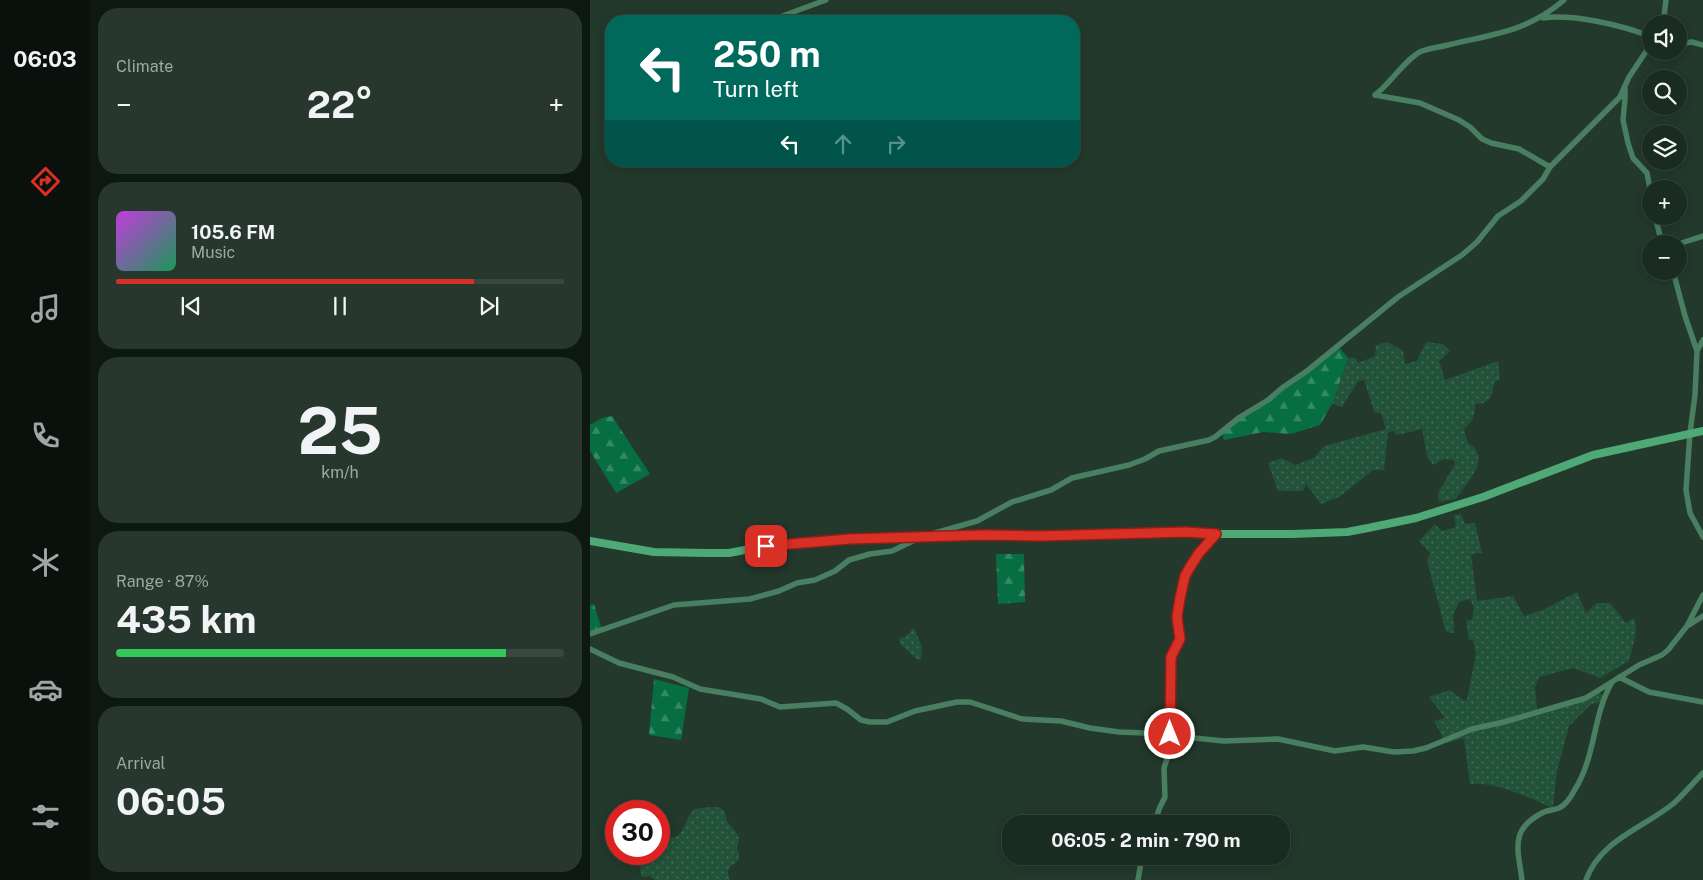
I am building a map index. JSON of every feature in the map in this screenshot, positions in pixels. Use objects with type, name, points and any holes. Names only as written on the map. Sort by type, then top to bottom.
[{"type":"street","points":[[785,15],[826,0]]},
{"type":"street","points":[[1550,167],[1519,149],[1491,143],[1482,139],[1470,127],[1458,120],[1420,103],[1375,95],[1386,88],[1410,60],[1421,52],[1490,37],[1522,27],[1540,18],[1564,0]]},
{"type":"street","points":[[1664,15],[1666,0]]},
{"type":"street","points":[[1540,18],[1551,17],[1594,22],[1628,28],[1642,33]]},
{"type":"street","points":[[1687,43],[1703,45]]},
{"type":"street","points":[[590,634],[674,605],[750,599],[797,583],[815,580],[835,571],[849,560],[870,554],[892,551],[920,538],[977,521],[1012,502],[1051,490],[1072,478],[1129,465],[1145,460],[1159,451],[1215,437],[1240,417],[1268,400],[1313,367],[1398,297],[1462,255],[1477,242],[1498,216],[1521,201],[1543,179],[1550,167],[1620,98],[1629,77],[1642,60]]},
{"type":"street","points":[[1625,90],[1626,99],[1623,116],[1628,143],[1633,158],[1647,173],[1648,180]]},
{"type":"street","points":[[1687,241],[1703,237]]},
{"type":"street","points":[[1675,280],[1697,351],[1686,490],[1690,514],[1703,537]]},
{"type":"street","points":[[1697,351],[1703,340]]},
{"type":"street","points":[[590,542],[654,552],[729,553],[766,546],[850,539],[1186,532],[1216,534],[1339,532],[1375,527],[1424,516],[1483,498],[1593,455],[1703,431]]},
{"type":"street","points":[[1157,815],[1165,797],[1164,768],[1170,750],[1171,657],[1180,639],[1177,617],[1180,598],[1185,576],[1190,567],[1199,553],[1216,534]]},
{"type":"street","points":[[590,649],[619,663],[672,677],[700,689],[761,699],[780,707],[836,704],[847,709],[861,720],[870,722],[887,722],[915,711],[957,702],[970,702],[1022,719],[1061,721],[1090,728],[1130,733],[1170,734],[1217,741],[1278,738],[1335,751],[1363,747],[1387,751],[1413,751],[1443,742],[1472,729],[1504,722],[1586,698],[1638,665],[1662,655],[1675,643],[1687,626],[1703,595]]},
{"type":"street","points":[[1687,626],[1703,616]]},
{"type":"street","points":[[1619,677],[1649,692],[1703,702]]},
{"type":"street","points":[[1522,880],[1517,855],[1520,834],[1527,824],[1544,812],[1562,806],[1573,794],[1588,763],[1597,718],[1611,683]]},
{"type":"street","points":[[1586,880],[1595,863],[1615,842],[1675,802],[1703,773]]},
{"type":"street","points":[[1138,880],[1140,865]]},
{"type":"green space","points":[[1388,342],[1403,351],[1405,364],[1417,361],[1426,342],[1443,344],[1450,351],[1439,361],[1445,380],[1498,361],[1500,379],[1494,383],[1487,401],[1475,404],[1473,418],[1464,429],[1468,443],[1475,449],[1478,456],[1478,463],[1476,470],[1456,499],[1439,502],[1438,493],[1455,464],[1454,460],[1444,459],[1433,465],[1427,456],[1422,429],[1397,435],[1393,431],[1388,433],[1384,470],[1373,470],[1339,497],[1321,504],[1306,484],[1303,491],[1278,491],[1268,463],[1282,458],[1295,465],[1314,458],[1324,446],[1386,429],[1381,413],[1374,411],[1364,380],[1358,381],[1342,407],[1332,404],[1348,358],[1356,358],[1358,363],[1375,356],[1376,345]]},
{"type":"green space","points":[[1339,347],[1348,358],[1333,402],[1320,425],[1291,434],[1263,432],[1224,440],[1221,431]]},
{"type":"green space","points":[[612,416],[650,474],[616,493],[590,451],[590,425],[602,418]]},
{"type":"green space","points":[[1461,514],[1465,524],[1475,523],[1482,553],[1471,554],[1477,601],[1513,596],[1524,616],[1545,609],[1577,592],[1586,613],[1597,603],[1610,603],[1626,623],[1634,618],[1636,628],[1629,661],[1600,678],[1573,668],[1539,677],[1535,687],[1537,709],[1581,697],[1597,689],[1604,697],[1602,702],[1591,704],[1569,726],[1557,771],[1553,806],[1550,807],[1500,787],[1470,784],[1464,738],[1446,743],[1434,721],[1445,718],[1429,697],[1450,690],[1464,701],[1467,699],[1476,654],[1473,640],[1469,640],[1466,620],[1472,620],[1474,608],[1470,599],[1459,602],[1453,615],[1454,633],[1446,632],[1427,561],[1430,553],[1419,541],[1435,524],[1442,531],[1456,527],[1454,515]]},
{"type":"green space","points":[[996,554],[1024,554],[1025,602],[998,604]]},
{"type":"green space","points":[[594,604],[602,630],[590,634],[590,605]]},
{"type":"green space","points":[[914,628],[922,647],[921,659],[918,660],[900,644],[899,638],[905,637]]},
{"type":"green space","points":[[654,679],[689,688],[681,740],[649,735]]},
{"type":"green space","points":[[721,808],[729,824],[737,834],[739,838],[737,849],[739,857],[736,863],[729,868],[728,875],[730,880],[655,880],[650,876],[641,876],[640,865],[670,865],[670,838],[679,835],[694,809]]},
{"type":"route","points":[[766,546],[850,539],[984,535],[1039,536],[1186,532],[1216,534],[1199,553],[1185,576],[1177,617],[1180,639],[1171,657],[1170,734]]}]
